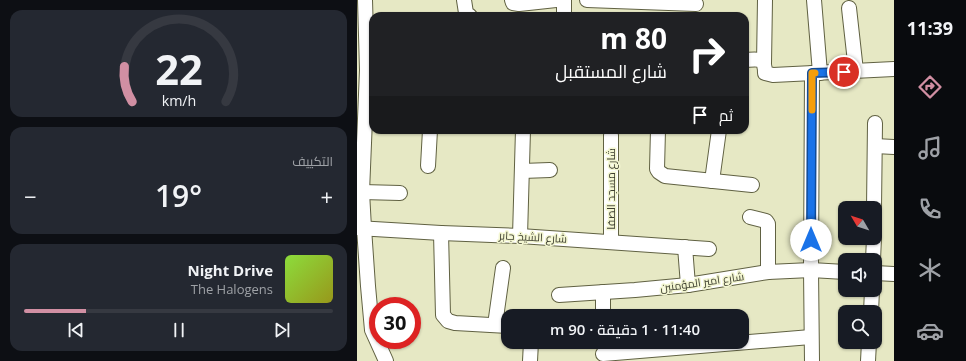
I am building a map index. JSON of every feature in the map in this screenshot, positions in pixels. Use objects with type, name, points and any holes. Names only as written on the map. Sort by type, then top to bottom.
[{"type":"street","points":[[365,0],[369,56]]},
{"type":"street","points":[[521,7],[556,0]]},
{"type":"street","points":[[564,0],[564,12]]},
{"type":"street","points":[[587,0],[696,4]]},
{"type":"street","points":[[765,0],[765,73],[773,75],[894,69]]},
{"type":"street","points":[[812,361],[811,270],[816,73],[814,0]]},
{"type":"street","points":[[849,8],[855,71]]},
{"type":"street","points":[[749,60],[759,60],[764,63]]},
{"type":"street","points":[[369,85],[361,228],[372,330],[386,361]]},
{"type":"street","points":[[874,201],[875,123]]},
{"type":"street","points":[[428,166],[430,134]]},
{"type":"street","points":[[520,236],[523,134]]},
{"type":"street","points":[[658,134],[657,169],[665,176],[752,185]]},
{"type":"street","points":[[712,181],[718,134]]},
{"type":"street","name":"شارع مسجد الصفا","points":[[611,135],[611,242]]},
{"type":"street","points":[[875,146],[894,147]]},
{"type":"street","points":[[522,171],[550,170]]},
{"type":"street","points":[[362,192],[400,193]]},
{"type":"street","points":[[750,217],[766,221],[768,224],[768,272]]},
{"type":"street","name":"شارع الشيخ جابر","points":[[361,228],[520,236],[709,249]]},
{"type":"street","points":[[441,233],[443,315],[448,321],[455,323],[501,325]]},
{"type":"street","points":[[685,247],[688,285]]},
{"type":"street","points":[[502,309],[503,268]]},
{"type":"street","name":"شارع امير المؤمنين","points":[[559,295],[688,285],[768,272],[811,270],[838,272]]},
{"type":"street","points":[[882,273],[894,274]]},
{"type":"street","points":[[603,292],[603,309]]},
{"type":"street","points":[[603,352],[811,337]]},
{"type":"street","points":[[530,361],[531,349]]},
{"type":"street","points":[[868,361],[869,349]]},
{"type":"slow traffic","points":[[812,110],[812,73],[815,73]]},
{"type":"route","points":[[811,240],[812,73],[844,72]]}]
